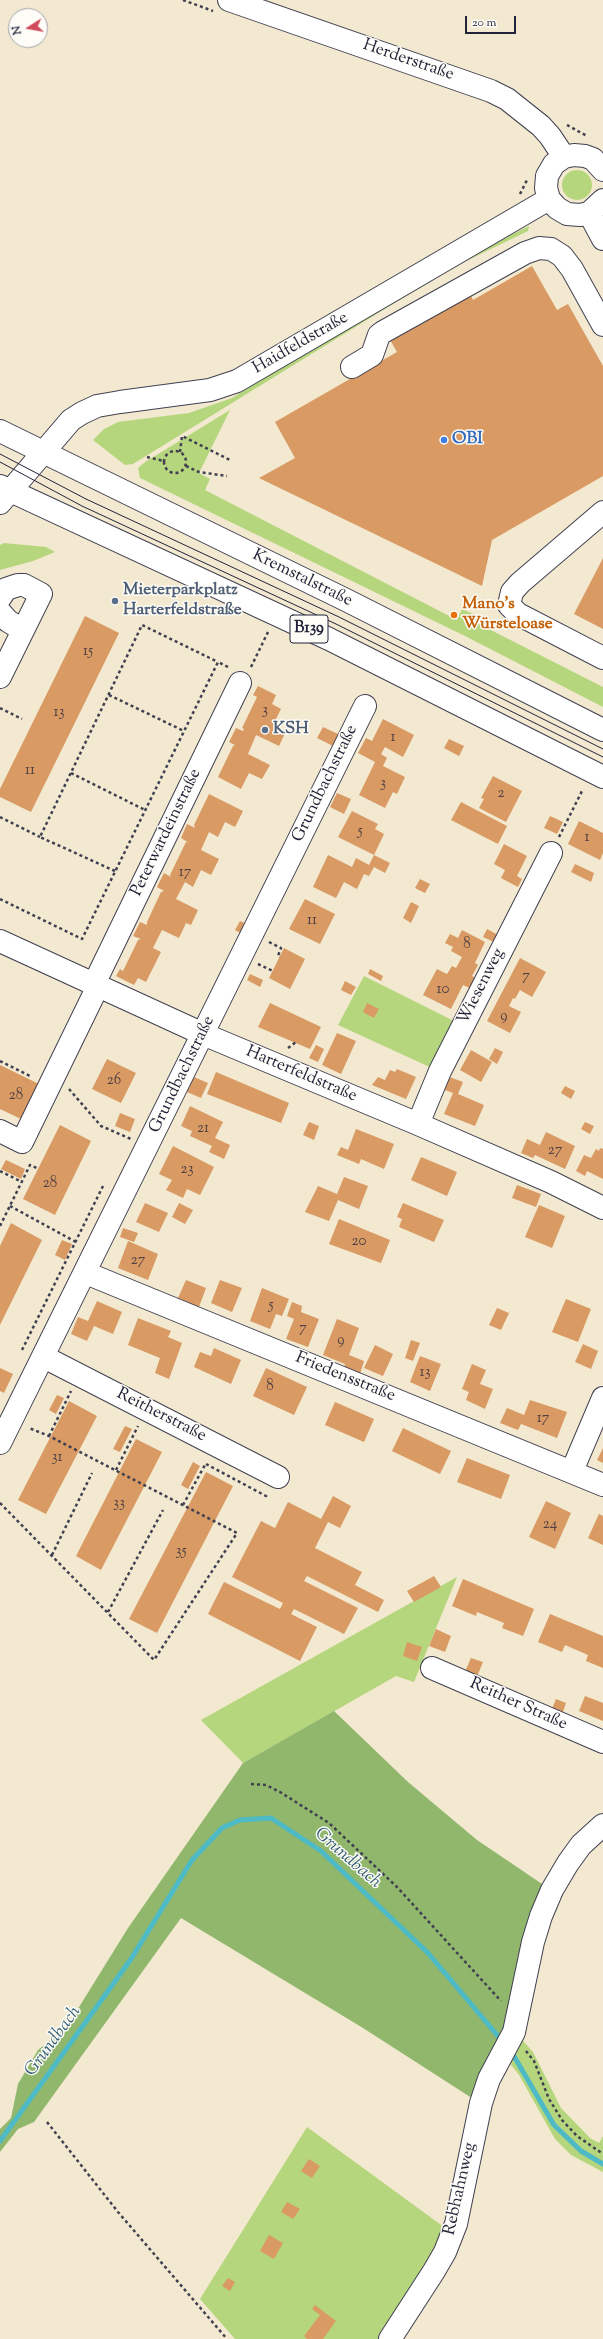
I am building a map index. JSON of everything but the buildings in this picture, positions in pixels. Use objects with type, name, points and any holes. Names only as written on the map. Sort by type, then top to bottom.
[{"type":"street","name":"Herderstraße","points":[[222,6],[491,91],[507,99],[541,126],[550,136],[564,157]]},
{"type":"street","points":[[603,170],[593,159],[585,156],[574,155],[564,157],[554,164],[547,176],[546,188],[549,199],[557,208],[567,214],[580,215],[596,207],[603,239]]},
{"type":"street","name":"Haidfeldstraße","points":[[3,494],[44,452],[71,420],[98,406],[210,390],[237,381],[549,199]]},
{"type":"street","points":[[352,367],[372,355],[379,335],[383,332],[525,253],[539,248],[550,249],[562,256],[572,268],[603,325]]},
{"type":"street","name":"Kremstalstraße","points":[[0,431],[346,600],[603,730]]},
{"type":"street","name":"B139","points":[[3,494],[329,639],[603,777]]},
{"type":"street","points":[[603,512],[520,583],[512,592],[509,605],[518,614],[603,658]]},
{"type":"street","points":[[0,598],[6,589],[18,585],[24,585],[41,594],[0,677]]},
{"type":"street","points":[[0,612],[8,621],[23,630]]},
{"type":"street","name":"Peterwardeinstraße","points":[[0,1131],[22,1142],[242,674]]},
{"type":"street","name":"Grundbachstraße","points":[[0,1443],[86,1273],[365,706]]},
{"type":"street","name":"Wiesenweg","points":[[418,1124],[440,1071],[551,852]]},
{"type":"street","name":"Harterfeldstraße","points":[[0,941],[203,1034],[418,1124],[551,1182],[603,1208]]},
{"type":"street","name":"Friedensstraße","points":[[86,1273],[603,1485]]},
{"type":"street","name":"Reitherstraße","points":[[44,1357],[278,1477]]},
{"type":"street","points":[[572,1471],[603,1398]]},
{"type":"street","name":"Reither Straße","points":[[432,1668],[603,1742]]},
{"type":"street","name":"Rebhahnweg","points":[[390,2339],[434,2271],[448,2245],[456,2224],[481,2103],[489,2079],[510,2037],[533,1942],[552,1890],[581,1845],[603,1825]]},
{"type":"path","points":[[183,0],[222,6]]},
{"type":"path","points":[[519,192],[532,174]]},
{"type":"path","points":[[180,452],[182,436],[232,461]]},
{"type":"path","points":[[170,452],[180,452],[185,457],[186,466],[181,472],[171,473],[167,470],[164,461],[170,452]]},
{"type":"path","points":[[147,457],[164,461]]},
{"type":"path","points":[[186,466],[200,472],[227,476]]},
{"type":"path","points":[[40,837],[142,625],[242,674],[268,632]]},
{"type":"path","points":[[0,899],[82,939],[218,662]]},
{"type":"path","points":[[109,695],[184,730]]},
{"type":"path","points":[[0,708],[22,719]]},
{"type":"path","points":[[71,773],[145,810]]},
{"type":"path","points":[[551,852],[582,791]]},
{"type":"path","points":[[0,817],[115,871]]},
{"type":"path","points":[[0,1061],[52,1080],[101,1126],[148,1146]]},
{"type":"path","points":[[0,1226],[30,1165],[39,1169]]},
{"type":"path","points":[[0,1171],[22,1182]]},
{"type":"path","points":[[10,1206],[96,1252]]},
{"type":"path","points":[[49,1436],[79,1374]]},
{"type":"path","points":[[116,1470],[147,1409]]},
{"type":"path","points":[[0,1503],[154,1660],[238,1533],[49,1436],[11,1420]]},
{"type":"path","points":[[184,1506],[216,1445]]},
{"type":"path","points":[[52,1556],[92,1473]]},
{"type":"path","points":[[108,1612],[162,1510]]},
{"type":"path","points":[[251,1784],[266,1785],[280,1792],[329,1823],[397,1887],[510,2037],[534,2061],[550,2099],[562,2120],[577,2136],[603,2154]]},
{"type":"path","points":[[47,2122],[118,2212],[227,2339]]},
{"type":"green space","points":[[577,170],[588,174],[592,185],[588,196],[577,200],[566,196],[562,185],[566,174]]},
{"type":"green space","points":[[529,226],[528,231],[462,263],[133,464],[125,465],[93,440],[104,429],[118,422],[189,413],[232,398],[380,306],[460,260]]},
{"type":"green space","points":[[230,410],[199,473],[210,479],[205,490],[457,620],[462,609],[475,615],[473,621],[603,687],[603,707],[465,636],[140,478],[138,468],[145,462]]},
{"type":"green space","points":[[4,543],[46,547],[55,552],[33,561],[0,570],[0,545]]},
{"type":"green space","points":[[364,976],[458,1023],[434,1069],[338,1025]]},
{"type":"green space","points":[[457,1577],[414,1682],[396,1676],[243,1763],[201,1720]]},
{"type":"green space","points":[[334,1711],[408,1782],[477,1840],[548,1888],[513,2019],[478,2102],[363,2028],[181,1918],[34,2122],[18,2129],[0,2152],[0,2129],[11,2118],[18,2084],[38,2050],[66,2028],[128,1928],[243,1763]]},
{"type":"green space","points":[[517,2034],[533,2052],[561,2108],[590,2138],[599,2143],[603,2136],[603,2172],[571,2155],[555,2139],[519,2075],[505,2057]]},
{"type":"green space","points":[[307,2127],[448,2230],[384,2339],[235,2339],[200,2299]]},
{"type":"waterway","name":"Grundbach","points":[[0,2141],[131,1959],[192,1860],[222,1828],[240,1820],[271,1818],[321,1851],[428,1953],[503,2042]]},
{"type":"waterway","name":"Grundbach","points":[[511,2051],[554,2125],[581,2151],[603,2164]]},
{"type":"tram line","points":[[0,454],[86,499],[339,617],[603,749]]},
{"type":"tram line","points":[[0,462],[82,506],[336,624],[603,757]]},
{"type":"place","name":"OBI","points":[[444,440]]},
{"type":"place","name":"Mieterparkplatz Harterfeldstraße","points":[[115,601]]},
{"type":"place","name":"Mano's Würsteloase","points":[[454,615]]},
{"type":"place","name":"KSH","points":[[265,730]]}]
